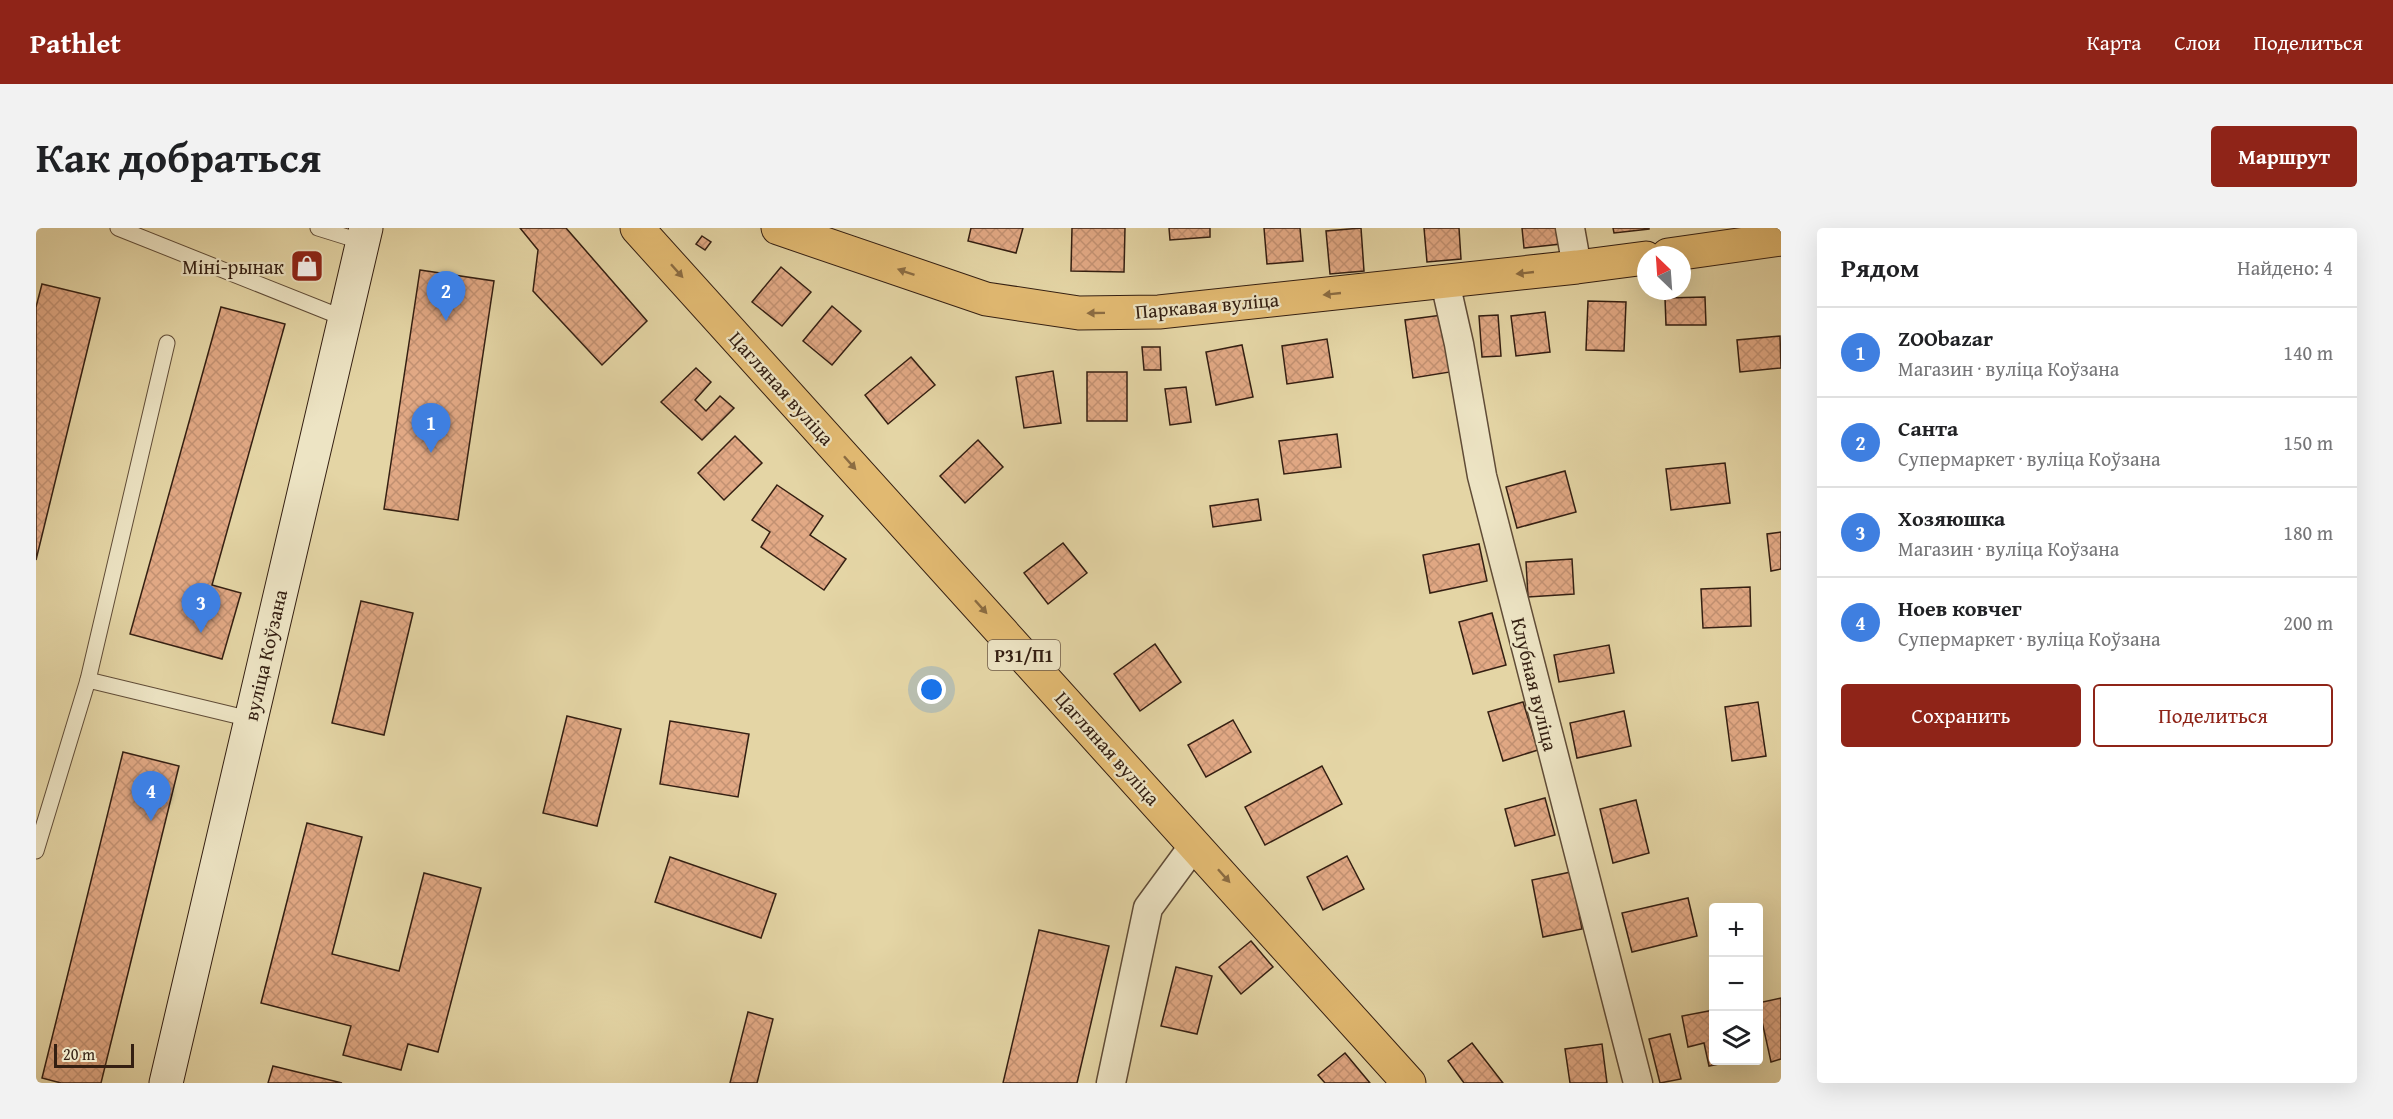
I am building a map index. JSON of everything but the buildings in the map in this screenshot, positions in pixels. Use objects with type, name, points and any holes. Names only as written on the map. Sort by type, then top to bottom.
[{"type":"main road","name":"Цагляная вуліца","points":[[637,228],[1409,1083]]},
{"type":"main road","name":"Паркавая вуліца","points":[[777,228],[986,299],[1079,313],[1160,312],[1637,259]]},
{"type":"main road","points":[[1691,252],[1781,240]]},
{"type":"street","points":[[1570,228],[1577,267]]},
{"type":"street","name":"вуліца Коўзана","points":[[166,1083],[365,235]]},
{"type":"street","name":"Клубная вуліца","points":[[1445,282],[1459,344],[1482,476],[1638,1083]]},
{"type":"street","points":[[1111,1083],[1148,908],[1195,844]]},
{"type":"lane","points":[[117,228],[346,319]]},
{"type":"lane","points":[[318,228],[365,235]]},
{"type":"lane","points":[[36,850],[88,680],[167,343]]},
{"type":"lane","points":[[88,680],[250,719]]},
{"type":"place","name":"Міні-рынак","points":[[307,266]]},
{"type":"place","name":"Санта","points":[[446,321]]},
{"type":"place","name":"ZOObazar","points":[[431,453]]},
{"type":"place","name":"Хозяюшка","points":[[201,633]]},
{"type":"place","name":"Ноев ковчег","points":[[151,821]]}]
